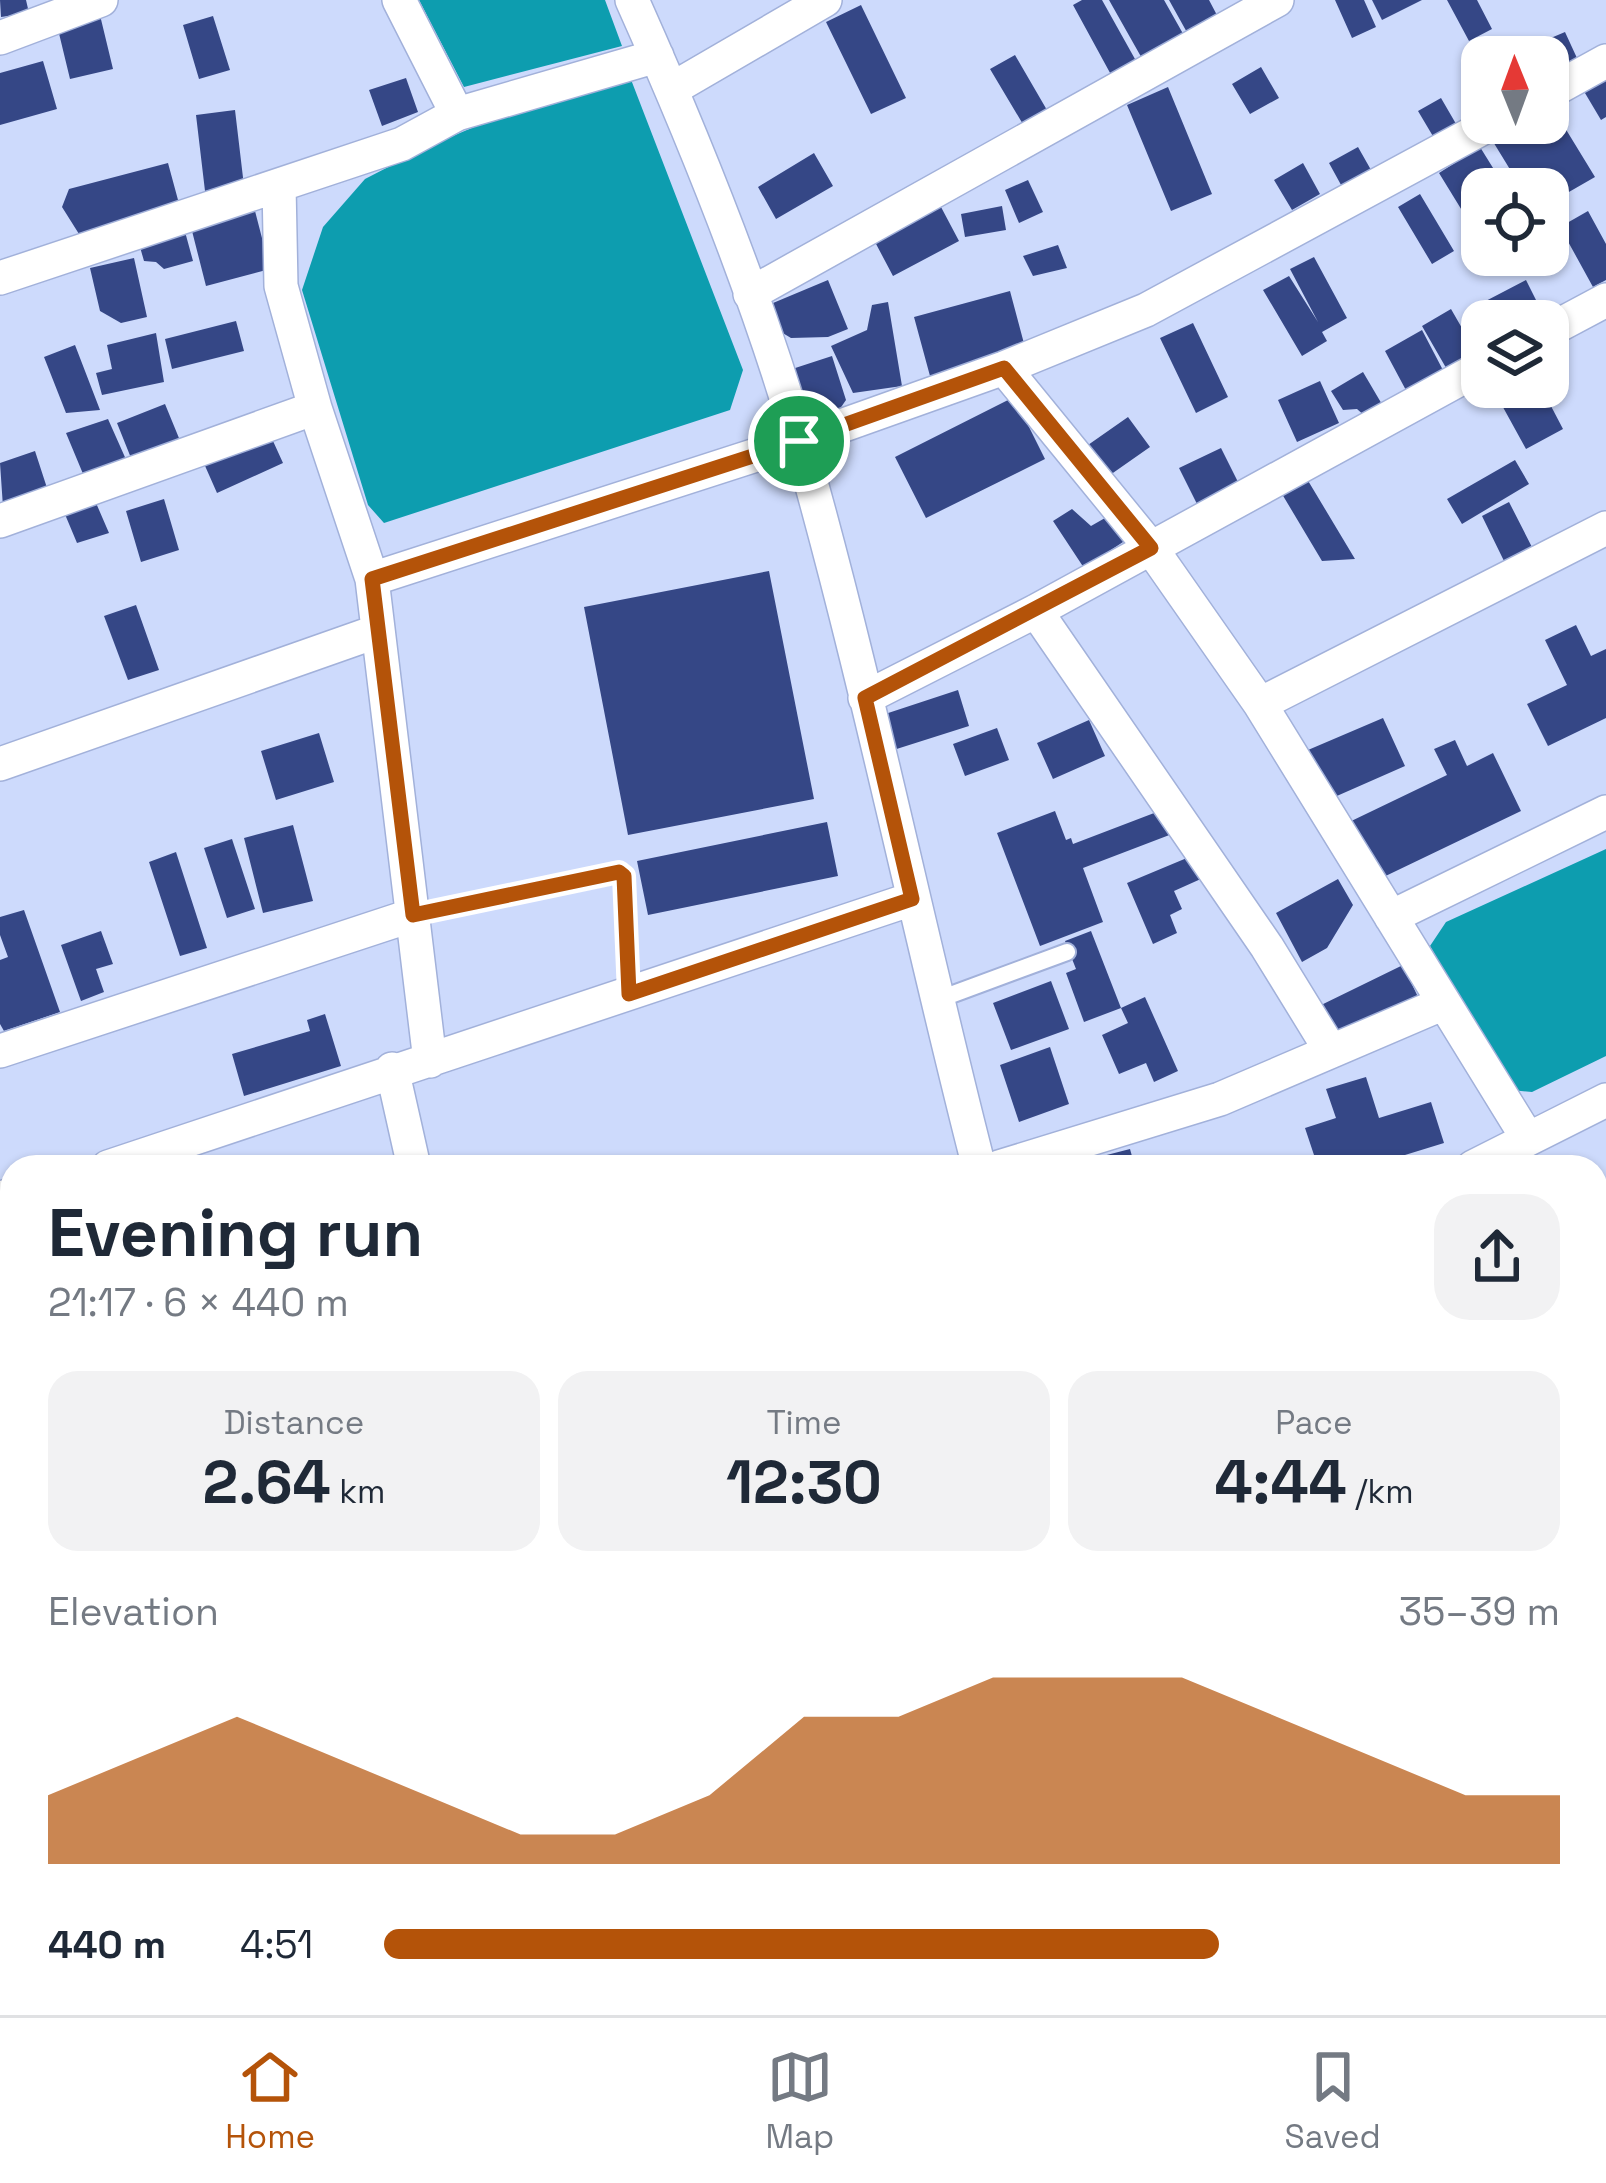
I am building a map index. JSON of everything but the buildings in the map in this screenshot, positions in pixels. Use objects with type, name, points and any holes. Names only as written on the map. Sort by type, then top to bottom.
[{"type":"street","points":[[0,38],[101,0]]},
{"type":"street","points":[[398,0],[457,114]]},
{"type":"street","points":[[632,0],[672,89],[799,441],[976,1155]]},
{"type":"street","points":[[672,89],[825,0]]},
{"type":"street","points":[[750,295],[1277,0]]},
{"type":"street","points":[[0,278],[401,144],[457,114],[657,56]]},
{"type":"street","points":[[1569,82],[1606,62]]},
{"type":"street","points":[[372,579],[799,441],[1004,368],[1146,310],[1461,140]]},
{"type":"street","points":[[279,185],[280,286],[372,579],[430,1060]]},
{"type":"street","points":[[1569,320],[1606,300]]},
{"type":"street","points":[[1004,368],[1151,548],[1260,704],[1528,1138]]},
{"type":"street","points":[[865,698],[1036,611],[1461,379]]},
{"type":"street","points":[[0,521],[316,408]]},
{"type":"street","points":[[1260,704],[1606,528]]},
{"type":"street","points":[[1036,611],[1267,947],[1331,1051]]},
{"type":"street","points":[[0,764],[379,632]]},
{"type":"street","points":[[1391,917],[1606,812]]},
{"type":"street","points":[[143,1155],[912,899]]},
{"type":"street","points":[[0,1051],[413,915]]},
{"type":"street","points":[[1038,1155],[1220,1099],[1444,1003]]},
{"type":"street","points":[[392,1069],[410,1155]]},
{"type":"street","points":[[1496,1155],[1606,1100]]},
{"type":"lane","points":[[413,915],[619,872],[624,876],[629,994]]},
{"type":"lane","points":[[936,1000],[1067,952]]},
{"type":"shaded area","points":[[419,0],[605,0],[622,46],[464,87]]},
{"type":"shaded area","points":[[630,77],[743,370],[730,410],[384,523],[368,505],[302,290],[323,227],[365,179],[427,147]]},
{"type":"shaded area","points":[[1606,849],[1606,1056],[1532,1092],[1511,1090],[1430,946],[1446,922]]},
{"type":"route","points":[[1004,368],[1151,548],[865,698],[912,899],[629,994],[622,873],[413,915],[372,579],[799,441],[1004,368]]}]
